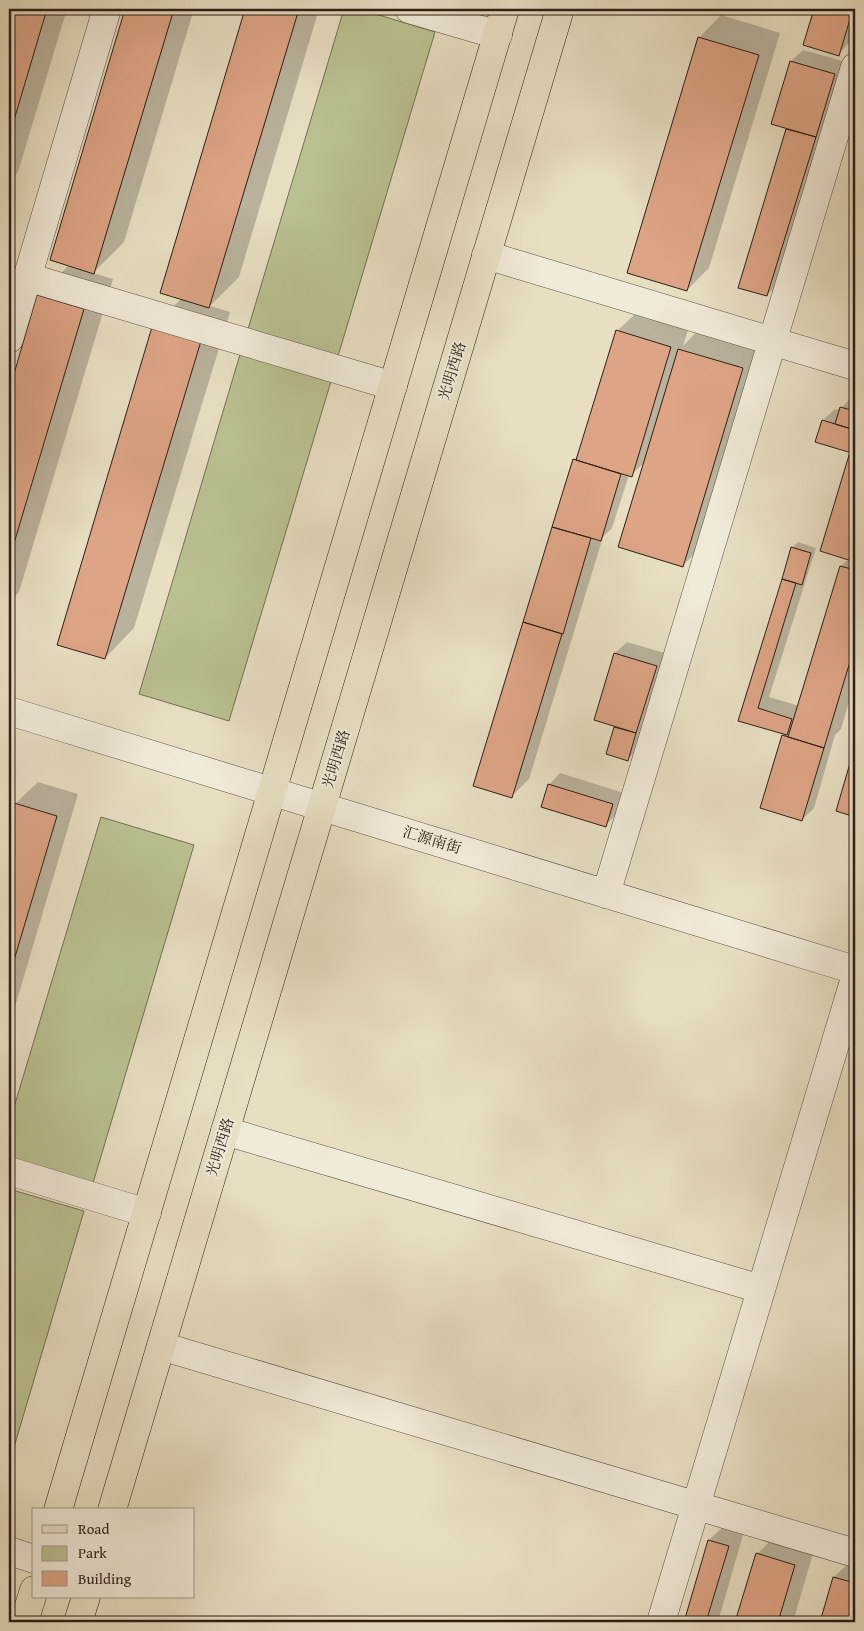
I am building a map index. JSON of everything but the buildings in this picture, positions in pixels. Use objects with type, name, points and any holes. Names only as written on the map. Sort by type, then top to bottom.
[{"type":"main road","points":[[59,1508],[506,9]]},
{"type":"main road","name":"光明西路","points":[[113,1508],[560,9]]},
{"type":"main road","points":[[24,1622],[32,1596]]},
{"type":"main road","points":[[78,1622],[86,1598]]},
{"type":"street","points":[[9,339],[107,9]]},
{"type":"street","points":[[409,9],[498,35]]},
{"type":"street","points":[[606,894],[855,67]]},
{"type":"street","points":[[486,255],[855,366]]},
{"type":"street","points":[[27,277],[393,386]]},
{"type":"street","name":"汇源南街","points":[[9,711],[855,970]]},
{"type":"street","points":[[661,1622],[855,978]]},
{"type":"street","points":[[225,1131],[761,1289]]},
{"type":"street","points":[[9,1172],[146,1212]]},
{"type":"street","points":[[161,1346],[855,1553]]},
{"type":"street","points":[[9,1551],[32,1558]]},
{"type":"green space","points":[[344,9],[359,9],[435,32],[338,356],[248,329]]},
{"type":"green space","points":[[241,351],[332,378],[229,721],[139,694]]},
{"type":"green space","points":[[101,817],[194,845],[93,1183],[9,1158],[9,1124]]},
{"type":"green space","points":[[9,1189],[84,1211],[9,1464]]}]
